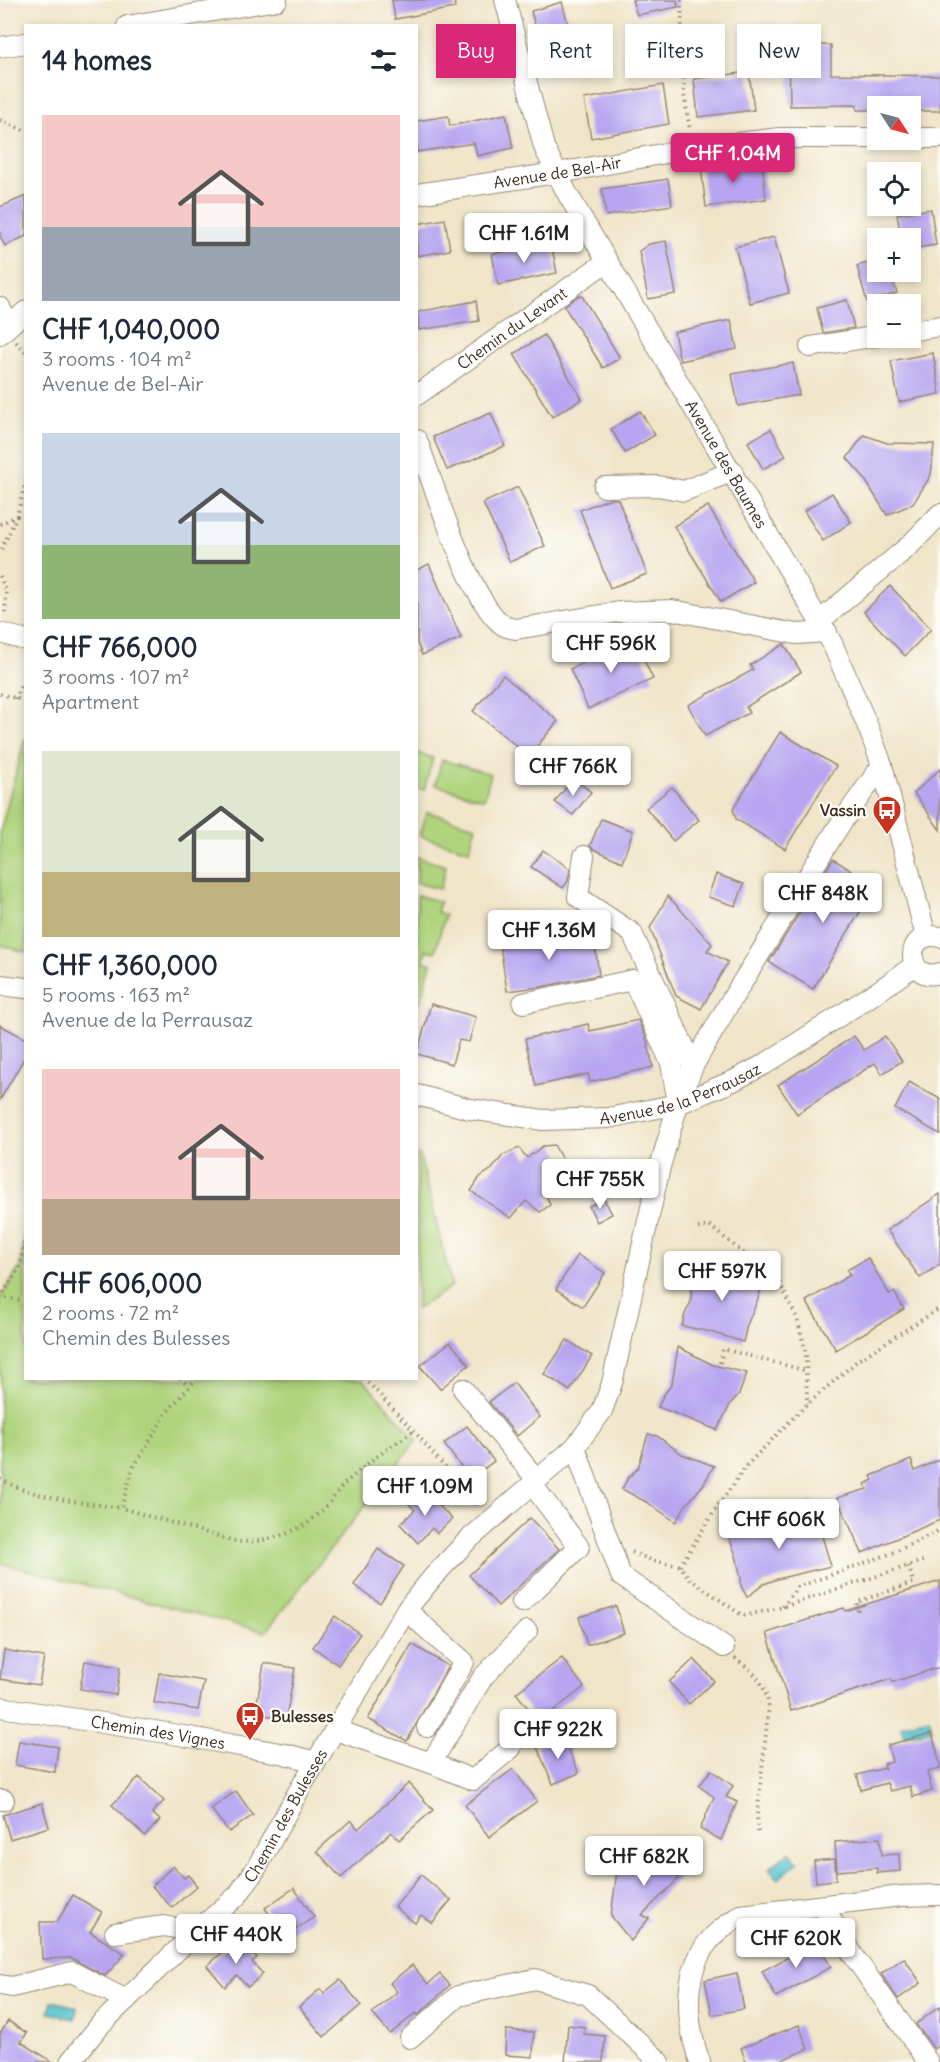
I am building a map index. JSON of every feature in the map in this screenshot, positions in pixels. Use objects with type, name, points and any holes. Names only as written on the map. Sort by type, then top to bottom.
[{"type":"street","points":[[139,24],[277,0]]},
{"type":"street","name":"Avenue des Baumes","points":[[505,0],[544,147],[567,193],[824,626],[882,765],[933,937]]},
{"type":"street","points":[[0,47],[24,43]]},
{"type":"street","name":"Avenue de Bel-Air","points":[[418,194],[558,173],[693,148],[780,138],[867,138]]},
{"type":"street","points":[[921,138],[940,138]]},
{"type":"street","name":"Chemin du Levant","points":[[418,394],[606,262]]},
{"type":"street","points":[[5,326],[24,312]]},
{"type":"street","points":[[921,329],[940,326]]},
{"type":"street","points":[[810,347],[867,338]]},
{"type":"street","points":[[418,443],[462,560],[482,602],[504,626],[516,629],[619,612],[672,610],[796,634],[824,626],[940,514]]},
{"type":"street","points":[[604,487],[658,486],[684,491],[733,471]]},
{"type":"street","points":[[1,636],[24,640]]},
{"type":"street","name":"Chemin des Bulesses","points":[[70,2062],[100,2025],[196,1932],[238,1895],[257,1867],[406,1610],[466,1542],[575,1447],[602,1411],[608,1397],[660,1167],[678,1104],[693,1066],[837,829],[882,765]]},
{"type":"street","points":[[584,856],[578,897],[632,933],[693,1066]]},
{"type":"street","points":[[933,937],[915,945],[913,958],[915,965],[924,973],[939,976]]},
{"type":"street","name":"Avenue de la Perrausaz","points":[[418,1095],[471,1109],[543,1120],[608,1118],[678,1104],[733,1081],[765,1064],[915,965]]},
{"type":"street","points":[[523,1003],[633,980],[671,1063],[678,1104]]},
{"type":"street","points":[[0,985],[24,988]]},
{"type":"street","points":[[463,1389],[534,1482],[579,1547],[522,1602]]},
{"type":"street","points":[[575,1447],[621,1576],[724,1647]]},
{"type":"street","points":[[406,1610],[464,1662],[427,1727]]},
{"type":"street","points":[[431,1763],[483,1677],[527,1631]]},
{"type":"street","name":"Chemin des Vignes","points":[[0,1707],[167,1732],[316,1762]]},
{"type":"street","points":[[336,1730],[473,1780],[511,1748]]},
{"type":"street","points":[[700,2062],[688,2005],[689,1989],[707,1944],[719,1930],[741,1915],[901,1896],[940,1895]]},
{"type":"street","points":[[823,1906],[853,1955],[928,2062]]},
{"type":"street","points":[[115,1934],[164,1926],[196,1932]]},
{"type":"street","points":[[0,1985],[12,1987],[72,1972],[126,2000]]},
{"type":"street","points":[[410,2038],[458,1996],[535,1978],[588,1995],[660,2062]]},
{"type":"path","points":[[681,0],[684,94],[691,138]]},
{"type":"path","points":[[0,120],[24,130]]},
{"type":"path","points":[[5,326],[24,350]]},
{"type":"path","points":[[0,552],[17,516],[24,489]]},
{"type":"path","points":[[0,524],[17,516],[24,517]]},
{"type":"path","points":[[0,576],[6,592],[7,607],[1,636]]},
{"type":"path","points":[[15,699],[24,685]]},
{"type":"path","points":[[0,694],[24,701]]},
{"type":"path","points":[[698,1228],[710,1226],[779,1282],[797,1318],[806,1353],[807,1405]]},
{"type":"path","points":[[24,1244],[20,1267],[0,1298],[24,1301]]},
{"type":"path","points":[[680,1566],[747,1465],[807,1405],[858,1360],[940,1308]]},
{"type":"path","points":[[720,1363],[723,1349],[807,1371]]},
{"type":"path","points":[[182,1380],[189,1386]]},
{"type":"path","points":[[121,1508],[133,1468],[167,1412],[195,1380]]},
{"type":"path","points":[[366,1380],[484,1513]]},
{"type":"path","points":[[0,1479],[23,1489],[121,1508],[238,1542],[260,1541],[286,1534],[307,1524],[325,1508],[343,1485],[372,1460],[413,1431]]},
{"type":"path","points":[[783,1606],[797,1587],[895,1552],[940,1530]]},
{"type":"path","points":[[608,1539],[651,1560],[680,1566],[690,1579],[742,1616],[783,1606],[926,1560]]},
{"type":"path","points":[[858,1611],[857,1602],[913,1583],[909,1566]]},
{"type":"path","points":[[724,1647],[760,1681],[769,1705],[757,1816],[758,1833]]},
{"type":"green space","points":[[24,742],[24,951],[0,945],[0,832]]},
{"type":"green space","points":[[418,753],[433,758],[424,790],[418,789]]},
{"type":"green space","points":[[442,760],[491,774],[484,799],[435,785]]},
{"type":"green space","points":[[427,812],[476,826],[469,850],[420,836]]},
{"type":"green space","points":[[418,857],[446,866],[440,889],[418,883]]},
{"type":"green space","points":[[418,895],[440,902],[437,912],[445,915],[435,952],[426,950],[423,961],[431,964],[420,1002],[418,1001]]},
{"type":"green space","points":[[418,1155],[420,1156],[452,1286],[418,1308]]},
{"type":"green space","points":[[24,1240],[24,1380],[364,1380],[417,1440],[265,1632],[0,1563],[0,1298],[20,1267]]},
{"type":"water","points":[[929,1718],[932,1730],[904,1736],[901,1725]]},
{"type":"water","points":[[622,1837],[636,1840],[630,1869],[618,1867]]},
{"type":"water","points":[[789,1852],[798,1862],[778,1879],[769,1869]]},
{"type":"water","points":[[52,2001],[77,2007],[75,2019],[49,2013]]},
{"type":"building","points":[[392,0],[454,0],[455,8],[395,19]]},
{"type":"building","points":[[632,0],[677,0],[678,7],[637,15]]},
{"type":"building","points":[[562,2],[568,24],[534,24],[531,11]]},
{"type":"building","points":[[821,45],[831,45],[831,74],[940,76],[940,111],[921,111],[921,96],[867,96],[867,110],[857,110],[857,105],[790,106],[790,78],[821,78]]},
{"type":"building","points":[[737,74],[737,78],[750,78],[754,110],[698,117],[694,79],[725,78],[725,75]]},
{"type":"building","points":[[663,85],[669,124],[591,138],[584,99]]},
{"type":"building","points":[[506,114],[513,148],[477,156],[474,143],[418,152],[418,121],[448,116],[450,126]]},
{"type":"building","points":[[762,162],[766,199],[706,207],[701,168]]},
{"type":"building","points":[[668,179],[672,205],[606,216],[602,189]]},
{"type":"building","points":[[24,197],[24,237],[5,246],[0,236],[0,207]]},
{"type":"building","points":[[931,209],[936,245],[921,247],[921,228],[899,228],[897,216],[921,216],[921,210]]},
{"type":"building","points":[[445,219],[450,250],[418,256],[418,224]]},
{"type":"building","points":[[774,237],[789,293],[750,303],[735,247]]},
{"type":"building","points":[[666,241],[676,294],[648,299],[639,251],[649,244]]},
{"type":"building","points":[[551,242],[557,273],[498,285],[492,254]]},
{"type":"building","points":[[867,263],[867,282],[893,282],[897,293],[867,294],[867,302],[857,266]]},
{"type":"building","points":[[578,296],[582,296],[620,358],[603,368],[564,306]]},
{"type":"building","points":[[847,300],[854,328],[823,333],[817,308]]},
{"type":"building","points":[[476,301],[479,321],[419,330],[418,312]]},
{"type":"building","points":[[731,320],[737,349],[680,361],[674,332]]},
{"type":"building","points":[[544,335],[582,399],[552,417],[514,354]]},
{"type":"building","points":[[933,353],[940,394],[899,402],[891,361]]},
{"type":"building","points":[[793,363],[799,395],[738,406],[732,374]]},
{"type":"building","points":[[640,411],[655,435],[625,453],[611,429]]},
{"type":"building","points":[[491,413],[505,446],[447,470],[433,437]]},
{"type":"building","points":[[771,429],[786,456],[763,469],[748,442]]},
{"type":"building","points":[[864,435],[887,443],[934,444],[931,475],[913,504],[887,515],[862,475],[847,458]]},
{"type":"building","points":[[518,487],[545,546],[510,562],[483,503]]},
{"type":"building","points":[[832,493],[851,522],[823,541],[804,511]]},
{"type":"building","points":[[609,499],[618,499],[647,574],[610,588],[580,510]]},
{"type":"building","points":[[708,506],[754,582],[721,602],[674,526]]},
{"type":"building","points":[[429,564],[461,638],[422,655],[418,645],[418,570]]},
{"type":"building","points":[[890,586],[931,629],[905,656],[864,612]]},
{"type":"building","points":[[634,639],[653,679],[588,709],[570,669]]},
{"type":"building","points":[[784,644],[801,672],[746,707],[749,713],[705,736],[688,705],[753,670],[750,665]]},
{"type":"building","points":[[503,675],[558,721],[529,756],[473,711]]},
{"type":"building","points":[[780,732],[836,766],[785,849],[736,819],[733,809]]},
{"type":"building","points":[[940,769],[940,830],[914,793]]},
{"type":"building","points":[[573,778],[591,792],[573,815],[555,802]]},
{"type":"building","points":[[672,787],[699,820],[673,841],[646,808]]},
{"type":"building","points":[[601,819],[633,831],[622,862],[590,846]]},
{"type":"building","points":[[543,850],[570,869],[568,881],[563,888],[531,867]]},
{"type":"building","points":[[833,859],[876,886],[813,989],[769,962]]},
{"type":"building","points":[[716,874],[744,884],[736,906],[708,897]]},
{"type":"building","points":[[668,896],[712,944],[707,951],[728,962],[701,1009],[676,996],[650,928]]},
{"type":"building","points":[[593,931],[599,975],[541,987],[507,991],[500,945]]},
{"type":"building","points":[[431,1004],[476,1017],[469,1042],[459,1040],[452,1064],[418,1054]]},
{"type":"building","points":[[638,1020],[647,1040],[653,1067],[590,1082],[588,1074],[536,1086],[525,1039],[588,1024],[590,1031]]},
{"type":"building","points":[[0,1025],[24,1038],[24,1058],[0,1100]]},
{"type":"building","points":[[854,1036],[864,1050],[885,1036],[902,1061],[882,1074],[875,1063],[797,1114],[778,1085]]},
{"type":"building","points":[[909,1082],[940,1099],[940,1134],[895,1109]]},
{"type":"building","points":[[554,1145],[572,1177],[547,1197],[550,1205],[540,1212],[526,1201],[511,1218],[471,1191],[480,1177],[492,1169],[503,1155],[519,1148],[527,1158],[543,1146]]},
{"type":"building","points":[[940,1194],[940,1264],[920,1278],[887,1230]]},
{"type":"building","points":[[604,1199],[612,1214],[597,1222],[589,1206]]},
{"type":"building","points":[[578,1255],[605,1273],[583,1307],[556,1289]]},
{"type":"building","points":[[868,1258],[889,1294],[894,1292],[904,1309],[836,1350],[806,1301],[850,1275],[847,1270]]},
{"type":"building","points":[[700,1266],[729,1275],[764,1278],[743,1342],[682,1326],[691,1302],[691,1267]]},
{"type":"building","points":[[567,1340],[592,1356],[570,1391],[544,1374]]},
{"type":"building","points":[[450,1342],[469,1365],[440,1389],[420,1366]]},
{"type":"building","points":[[678,1347],[713,1365],[747,1373],[739,1394],[731,1403],[717,1430],[658,1407],[672,1384]]},
{"type":"building","points":[[514,1383],[540,1417],[517,1436],[489,1402]]},
{"type":"building","points":[[467,1426],[494,1461],[470,1479],[444,1444]]},
{"type":"building","points":[[648,1434],[657,1436],[682,1454],[714,1466],[676,1522],[622,1489],[628,1478],[638,1468]]},
{"type":"building","points":[[940,1459],[940,1520],[862,1553],[837,1498],[867,1489],[865,1484],[873,1480],[871,1476],[911,1460],[915,1471]]},
{"type":"building","points":[[423,1490],[452,1519],[437,1533],[432,1528],[418,1543],[400,1524],[415,1510],[409,1504]]},
{"type":"building","points":[[811,1500],[831,1566],[777,1579],[764,1584],[747,1597],[741,1586],[736,1555],[726,1530],[752,1529],[779,1519],[791,1519]]},
{"type":"building","points":[[530,1518],[559,1549],[498,1606],[469,1575]]},
{"type":"building","points":[[378,1549],[404,1566],[380,1603],[354,1585]]},
{"type":"building","points":[[940,1581],[940,1667],[893,1682],[891,1679],[791,1711],[767,1633]]},
{"type":"building","points":[[616,1606],[624,1633],[587,1645],[579,1617]]},
{"type":"building","points":[[335,1616],[360,1634],[338,1665],[313,1647]]},
{"type":"building","points":[[412,1644],[448,1666],[407,1741],[368,1719]]},
{"type":"building","points":[[4,1650],[44,1657],[39,1685],[0,1679]]},
{"type":"building","points":[[562,1658],[584,1687],[539,1722],[516,1693]]},
{"type":"building","points":[[694,1659],[714,1681],[689,1704],[669,1682]]},
{"type":"building","points":[[85,1661],[120,1667],[116,1695],[80,1689]]},
{"type":"building","points":[[264,1663],[295,1668],[286,1718],[255,1714]]},
{"type":"building","points":[[159,1673],[204,1681],[198,1710],[154,1703]]},
{"type":"building","points":[[932,1733],[940,1769],[927,1772],[932,1791],[913,1797],[910,1786],[890,1791],[887,1783],[861,1790],[857,1775],[885,1768],[884,1764],[892,1762],[888,1745]]},
{"type":"building","points":[[562,1735],[579,1773],[553,1784],[537,1747]]},
{"type":"building","points":[[19,1741],[58,1747],[55,1772],[15,1765]]},
{"type":"building","points":[[513,1769],[537,1801],[489,1837],[465,1805]]},
{"type":"building","points":[[711,1770],[733,1786],[726,1797],[737,1802],[721,1840],[700,1829],[714,1797],[699,1786]]},
{"type":"building","points":[[139,1777],[164,1801],[152,1813],[160,1820],[145,1836],[112,1805]]},
{"type":"building","points":[[409,1783],[433,1810],[399,1840],[391,1832],[341,1878],[317,1851],[351,1820],[358,1829]]},
{"type":"building","points":[[236,1791],[253,1815],[229,1832],[211,1809]]},
{"type":"building","points":[[42,1803],[49,1827],[10,1839],[3,1815]]},
{"type":"building","points":[[880,1838],[882,1855],[899,1854],[900,1871],[877,1873],[877,1868],[837,1871],[835,1842]]},
{"type":"building","points":[[643,1843],[686,1855],[678,1879],[642,1915],[649,1918],[631,1941],[611,1916],[617,1871],[635,1875]]},
{"type":"building","points":[[835,1859],[836,1880],[816,1882],[814,1861]]},
{"type":"building","points":[[173,1866],[184,1878],[188,1875],[197,1886],[172,1908],[152,1886]]},
{"type":"building","points":[[421,1875],[451,1900],[432,1923],[421,1915],[415,1923],[395,1907]]},
{"type":"building","points":[[294,1888],[314,1917],[284,1937],[265,1908]]},
{"type":"building","points":[[73,1895],[102,1912],[90,1932],[125,1954],[105,1976],[71,1958],[42,1959],[40,1922],[57,1922]]},
{"type":"building","points":[[239,1938],[257,1958],[252,1962],[263,1974],[248,1987],[237,1975],[225,1987],[207,1966]]},
{"type":"building","points":[[817,1942],[831,1967],[776,1997],[762,1971]]},
{"type":"building","points":[[904,1958],[921,1983],[898,1999],[881,1974]]},
{"type":"building","points":[[412,1965],[428,1984],[440,1974],[450,1985],[418,2015],[416,2013],[390,2034],[372,2013],[397,1992],[390,1983]]},
{"type":"building","points":[[737,1973],[744,2009],[712,2015],[705,1980]]},
{"type":"building","points":[[340,1980],[361,2005],[324,2037],[299,2007],[320,1989],[324,1993]]},
{"type":"building","points":[[940,2006],[940,2045],[934,2049],[916,2024]]},
{"type":"building","points":[[8,2021],[27,2033],[21,2042],[53,2062],[0,2062],[0,2034]]},
{"type":"building","points":[[568,2025],[585,2027],[584,2034],[605,2036],[603,2062],[565,2062]]},
{"type":"building","points":[[799,2025],[808,2049],[777,2062],[746,2062],[741,2048]]},
{"type":"building","points":[[506,2030],[534,2032],[533,2057],[505,2055]]},
{"type":"place","name":"Vassin","points":[[887,836]]},
{"type":"place","name":"Bulesses","points":[[250,1742]]}]
